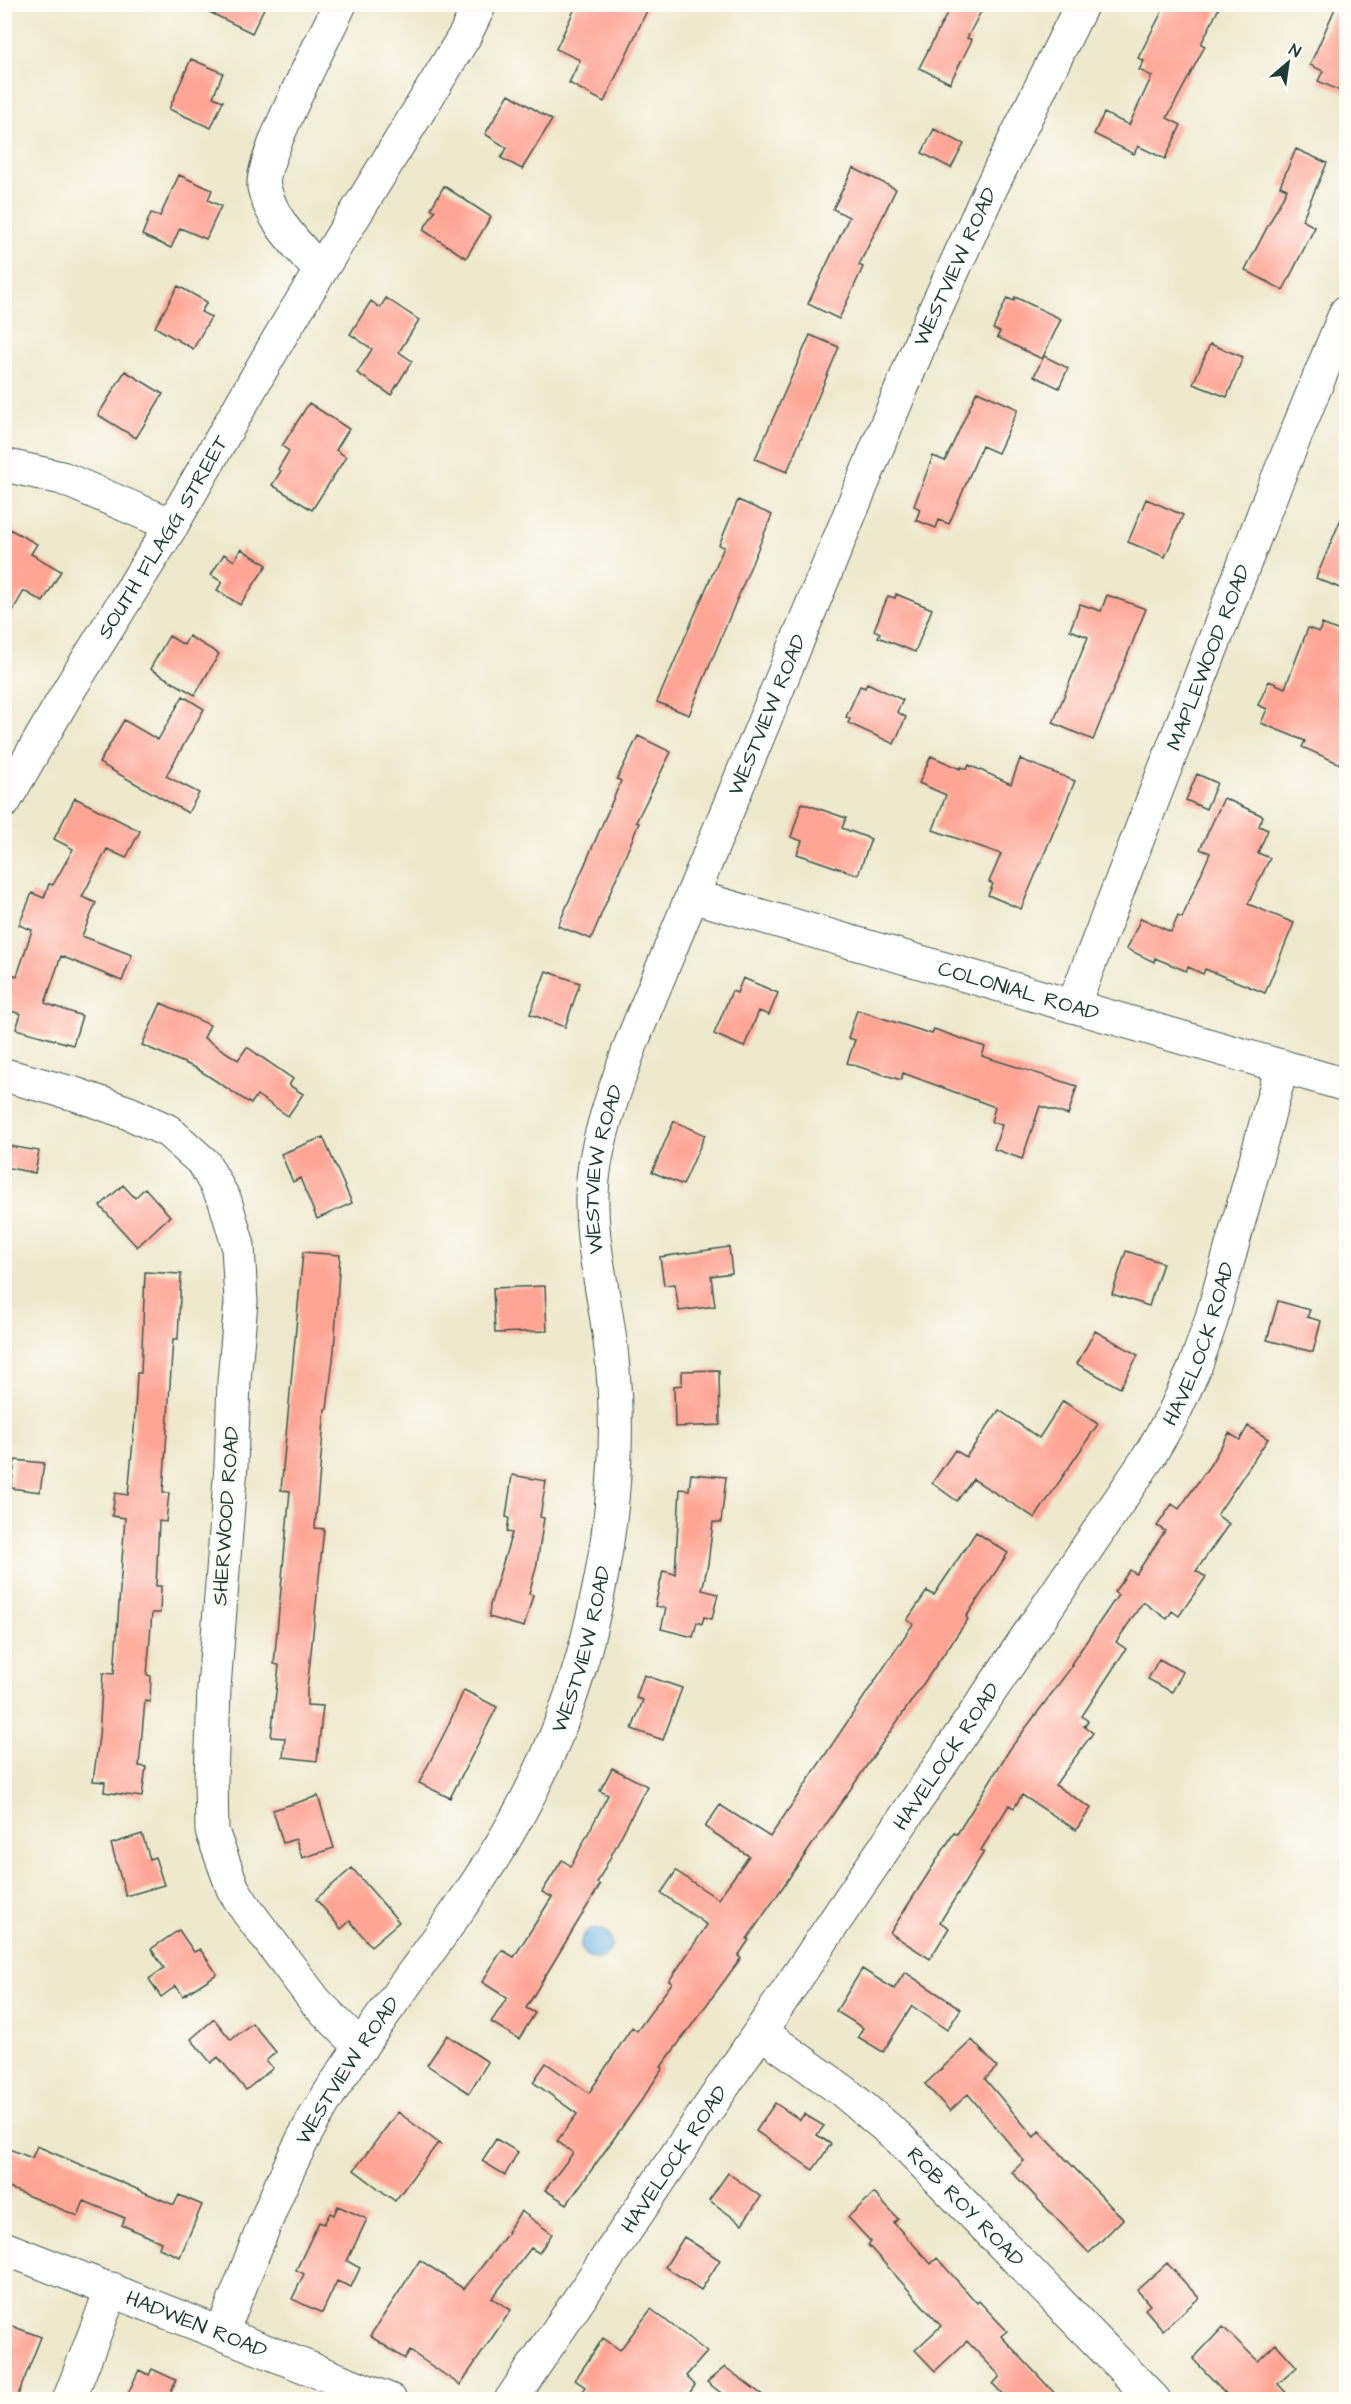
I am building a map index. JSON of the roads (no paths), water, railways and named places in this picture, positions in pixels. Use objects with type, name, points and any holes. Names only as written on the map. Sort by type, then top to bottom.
[{"type":"street","points":[[320,270],[290,236],[274,212],[264,185],[270,154],[340,4]]},
{"type":"street","name":"SOUTH FLAGG STREET","points":[[4,802],[72,685],[172,525],[320,270],[464,38],[480,4]]},
{"type":"street","name":"WESTVIEW ROAD","points":[[222,2332],[290,2166],[323,2104],[480,1878],[522,1808],[554,1740],[588,1638],[612,1500],[616,1411],[608,1315],[592,1218],[593,1177],[600,1142],[631,1044],[924,334],[989,192],[1082,4]]},
{"type":"street","name":"MAPLEWOOD ROAD","points":[[1072,1006],[1269,500],[1347,312]]},
{"type":"street","points":[[4,465],[62,478],[172,525]]},
{"type":"street","name":"COLONIAL ROAD","points":[[692,896],[1347,1085]]},
{"type":"street","name":"HAVELOCK ROAD","points":[[511,2400],[1144,1465],[1173,1415],[1195,1367],[1212,1321],[1282,1066]]},
{"type":"street","name":"SHERWOOD ROAD","points":[[4,1075],[75,1094],[129,1113],[168,1131],[204,1164],[225,1201],[238,1245],[241,1302],[214,1688],[211,1780],[213,1831],[233,1889],[248,1912],[316,2001],[361,2048]]},
{"type":"street","name":"ROB ROY ROAD","points":[[760,2032],[843,2091],[899,2138],[1154,2400]]},
{"type":"street","name":"HADWEN ROAD","points":[[4,2248],[390,2400]]},
{"type":"street","points":[[69,2400],[112,2289]]},
{"type":"water","points":[[596,1929],[607,1933],[611,1944],[607,1955],[596,1959],[585,1955],[581,1944],[585,1933]]}]
